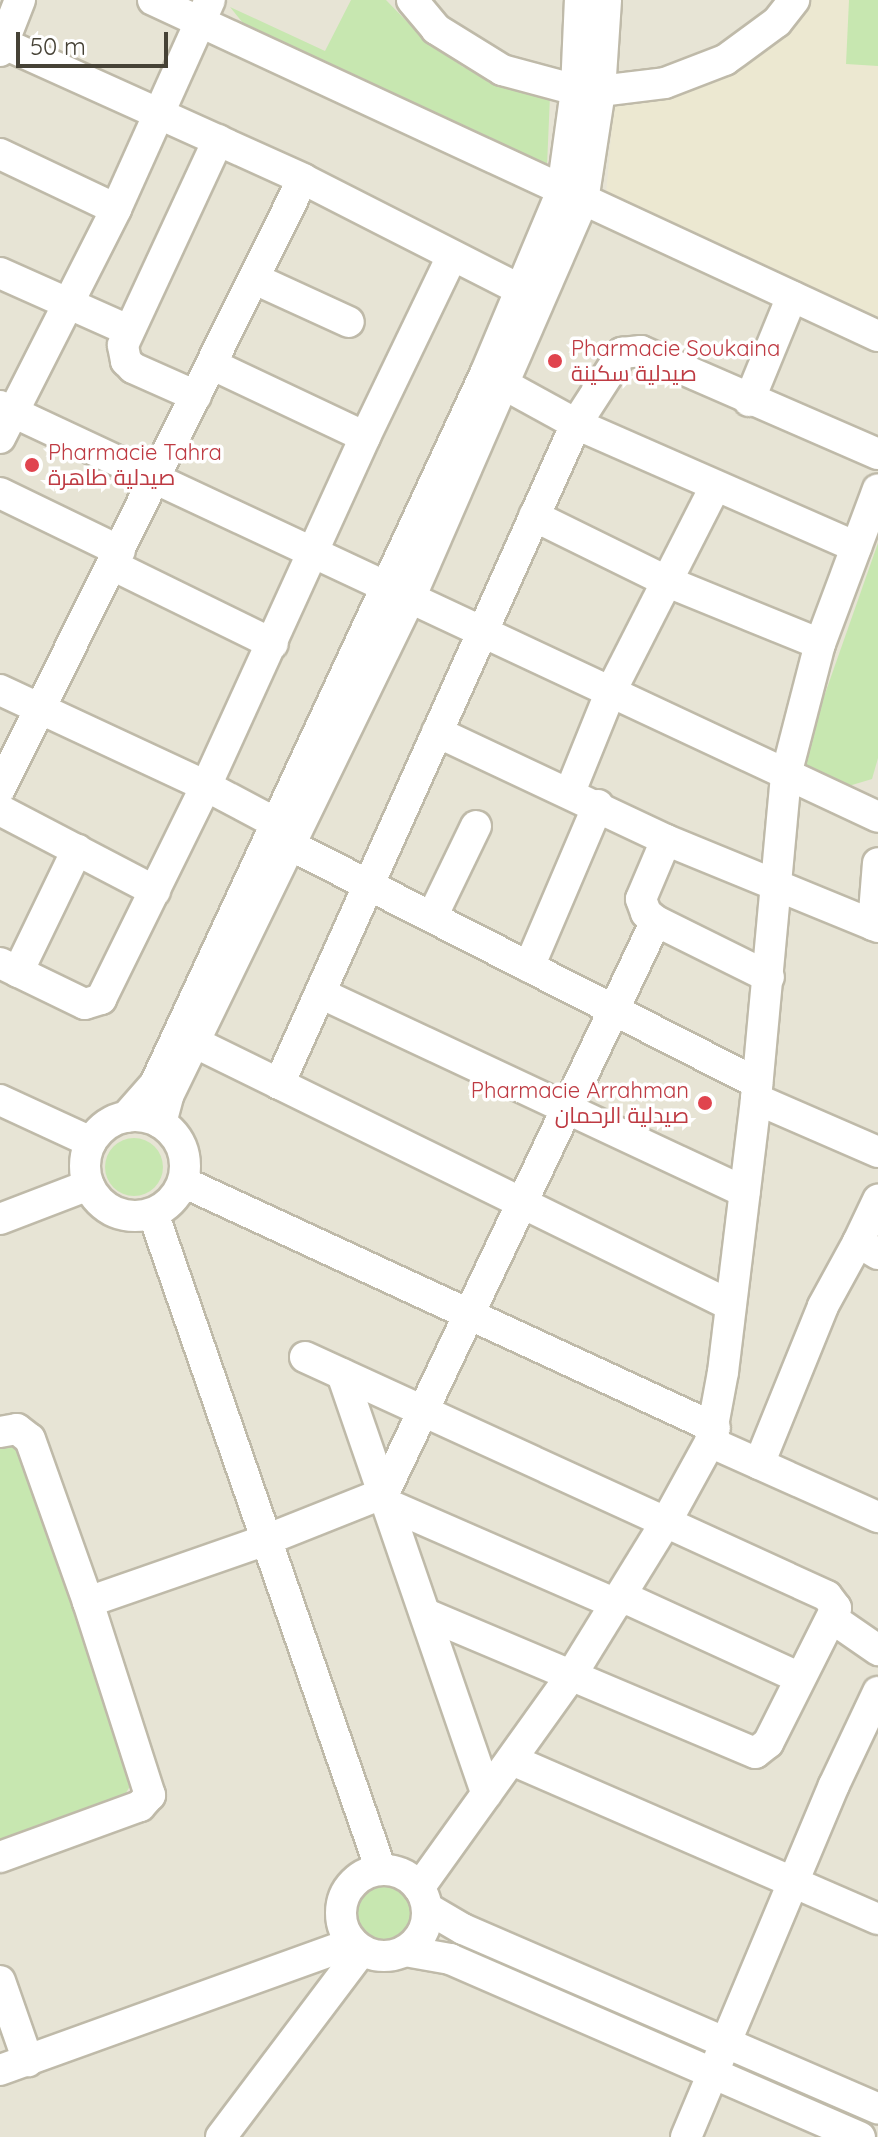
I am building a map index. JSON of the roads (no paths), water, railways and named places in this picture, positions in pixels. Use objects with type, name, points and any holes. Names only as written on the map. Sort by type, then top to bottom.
[{"type":"street","points":[[20,0],[1,46],[160,113],[303,179],[521,290]]},
{"type":"street","points":[[153,0],[205,11],[573,196],[878,336]]},
{"type":"street","points":[[412,0],[436,29],[502,70],[588,90],[665,83],[725,60],[777,22],[794,0]]},
{"type":"street","points":[[580,0],[588,90]]},
{"type":"street","points":[[126,1117],[155,1084],[284,834],[495,379],[573,196],[588,90],[606,0]]},
{"type":"street","points":[[205,11],[70,304],[4,419],[156,479],[399,590],[610,693],[878,817]]},
{"type":"street","points":[[196,396],[133,368],[124,354],[128,330],[218,140]]},
{"type":"street","points":[[0,154],[116,209]]},
{"type":"street","points":[[0,789],[303,179]]},
{"type":"street","points":[[495,379],[521,290],[573,196]]},
{"type":"street","points":[[77,850],[9,967],[85,1004],[96,1002],[155,891],[452,256]]},
{"type":"street","points":[[0,273],[128,330]]},
{"type":"street","points":[[255,279],[349,322]]},
{"type":"street","points":[[749,401],[792,296]]},
{"type":"street","points":[[279,1084],[576,424],[622,353],[641,351],[749,401],[878,454]]},
{"type":"street","points":[[213,365],[365,437]]},
{"type":"street","points":[[495,379],[576,424],[856,547]]},
{"type":"street","points":[[570,792],[610,693],[715,487]]},
{"type":"street","points":[[405,1951],[423,1933],[423,1898],[487,1794],[572,1674],[619,1600],[713,1435],[769,977],[786,775],[820,644],[878,489]]},
{"type":"street","points":[[0,493],[273,644]]},
{"type":"street","points":[[534,516],[668,582],[820,644]]},
{"type":"street","points":[[0,690],[206,786],[369,885],[614,1010],[756,1091],[876,1145]]},
{"type":"street","points":[[437,732],[598,805],[666,840],[876,926],[878,863]]},
{"type":"street","points":[[529,967],[598,805]]},
{"type":"street","points":[[0,810],[155,891]]},
{"type":"street","points":[[432,917],[476,826]]},
{"type":"street","points":[[161,1123],[168,1096],[196,1043],[284,834]]},
{"type":"street","points":[[666,840],[641,899],[646,913],[656,921],[769,977]]},
{"type":"street","points":[[386,1498],[465,1316],[656,921]]},
{"type":"street","points":[[320,993],[745,1192]]},
{"type":"street","points":[[196,1043],[730,1305]]},
{"type":"street","points":[[0,1100],[91,1142]]},
{"type":"street","points":[[138,1116],[161,1123],[182,1149],[185,1165],[183,1182],[171,1201],[153,1213],[138,1216],[109,1209],[89,1185],[86,1156],[91,1142],[106,1126],[126,1117],[138,1116]]},
{"type":"street","points":[[183,1182],[713,1435],[759,1464],[878,1517]]},
{"type":"street","points":[[0,1219],[89,1185]]},
{"type":"street","points":[[759,1464],[823,1306],[868,1248],[878,1200]]},
{"type":"street","points":[[153,1213],[381,1870]]},
{"type":"street","points":[[305,1357],[827,1596],[836,1608],[768,1743],[755,1753],[745,1752],[572,1674],[426,1614]]},
{"type":"street","points":[[342,1374],[487,1794]]},
{"type":"street","points":[[0,1432],[17,1429],[30,1439],[88,1602],[150,1795],[140,1806],[0,1857]]},
{"type":"street","points":[[88,1602],[386,1498],[800,1678]]},
{"type":"street","points":[[833,1619],[878,1650]]},
{"type":"street","points":[[686,2137],[793,1881],[878,1692]]},
{"type":"street","points":[[512,1760],[878,1919]]},
{"type":"street","points":[[860,2137],[450,1959],[405,1951],[376,1956],[358,1947],[345,1932],[342,1905],[356,1881],[381,1870],[408,1878],[423,1898],[463,1929],[878,2109]]},
{"type":"street","points":[[0,1981],[14,2065],[358,1947]]},
{"type":"street","points":[[221,2137],[358,1947]]},
{"type":"place","name":"Pharmacie Soukaina صيدلية سكينة","points":[[555,361]]},
{"type":"place","name":"Pharmacie Tahra صيدلية طاهرة","points":[[32,465]]},
{"type":"place","name":"Pharmacie Arrahman صيدلية الرحمان","points":[[705,1103]]}]
